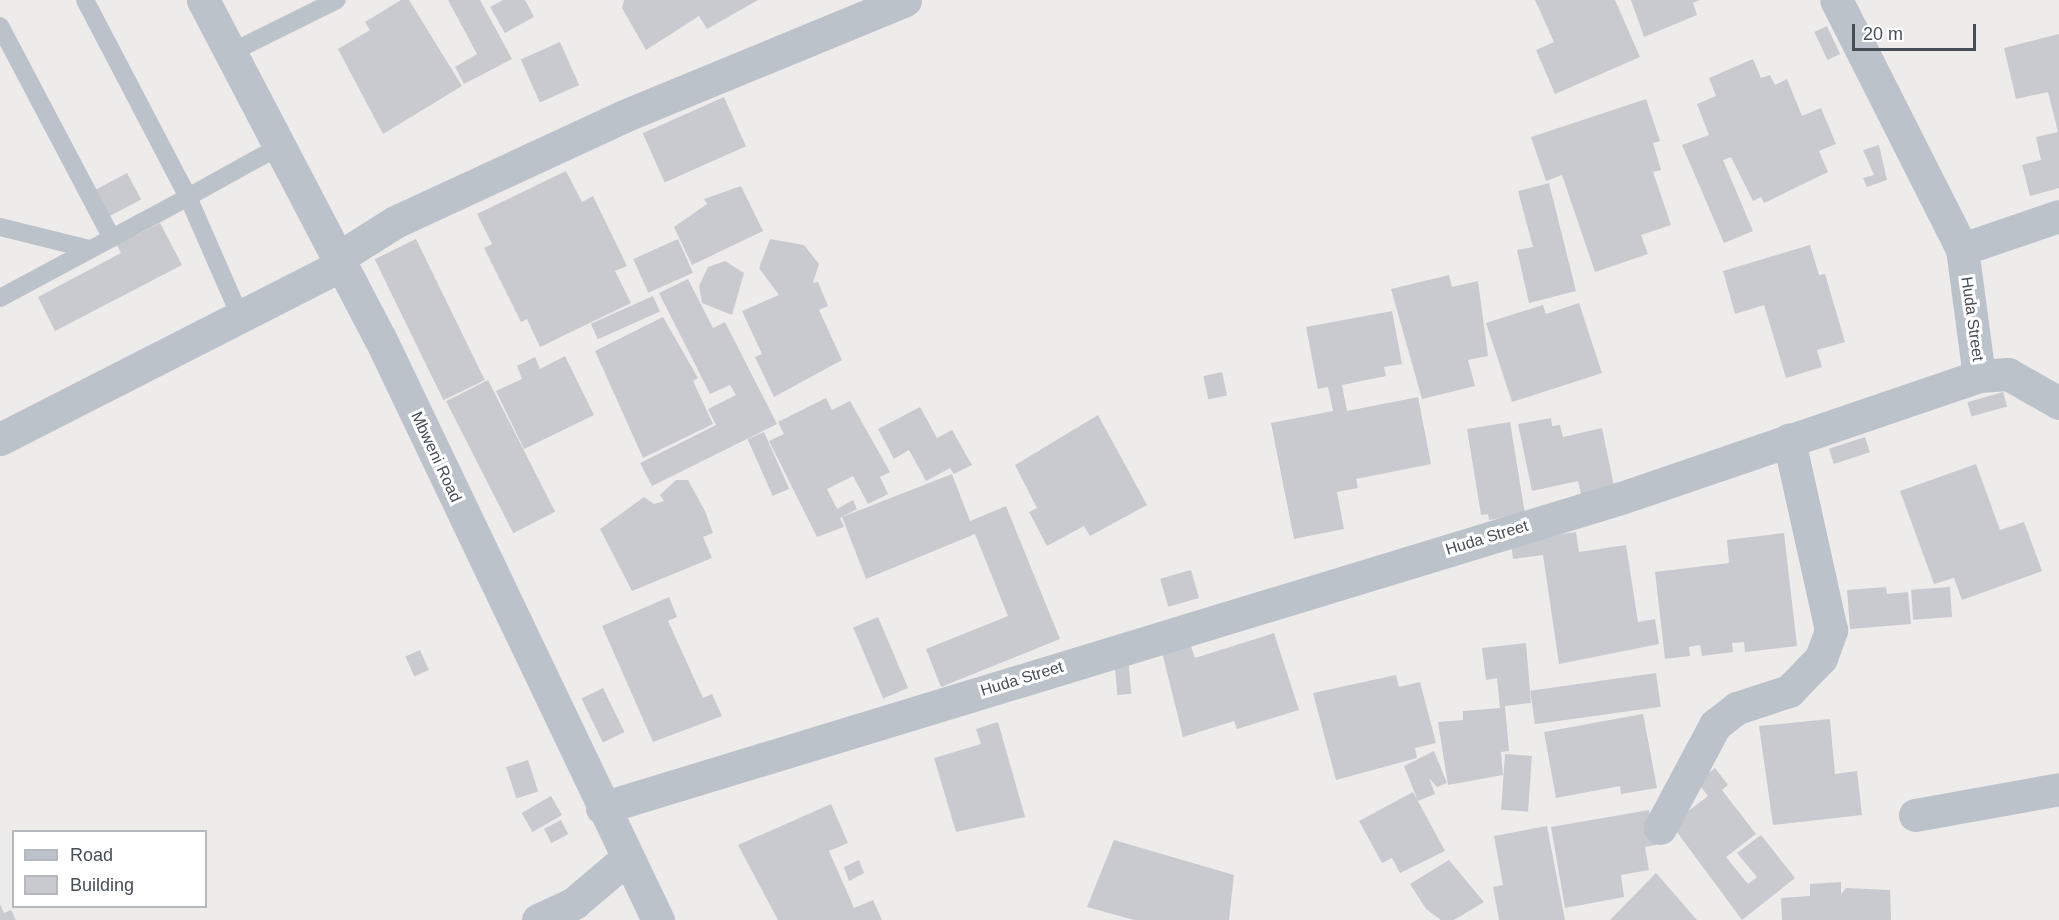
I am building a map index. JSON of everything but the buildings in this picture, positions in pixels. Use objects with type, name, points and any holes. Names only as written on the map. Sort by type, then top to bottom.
[{"type":"street","name":"Mbweni Road","points":[[203,0],[340,261],[626,859],[658,920]]},
{"type":"street","points":[[0,439],[240,316],[340,261],[396,222],[624,116],[905,0]]},
{"type":"street","name":"Huda Street","points":[[602,808],[1621,498],[1979,376],[1962,249],[1836,0]]},
{"type":"street","points":[[1962,249],[2059,216]]},
{"type":"street","points":[[1979,376],[2008,375],[2059,403]]},
{"type":"street","points":[[1660,828],[1715,725],[1737,708],[1789,691],[1821,658],[1832,630],[1789,440]]},
{"type":"street","points":[[1915,815],[2059,789]]},
{"type":"street","points":[[538,920],[573,903],[626,859]]},
{"type":"lane","points":[[85,0],[188,197],[240,316]]},
{"type":"lane","points":[[230,53],[337,0]]},
{"type":"lane","points":[[0,26],[112,238]]},
{"type":"lane","points":[[0,298],[280,146]]},
{"type":"lane","points":[[0,228],[89,249]]}]
